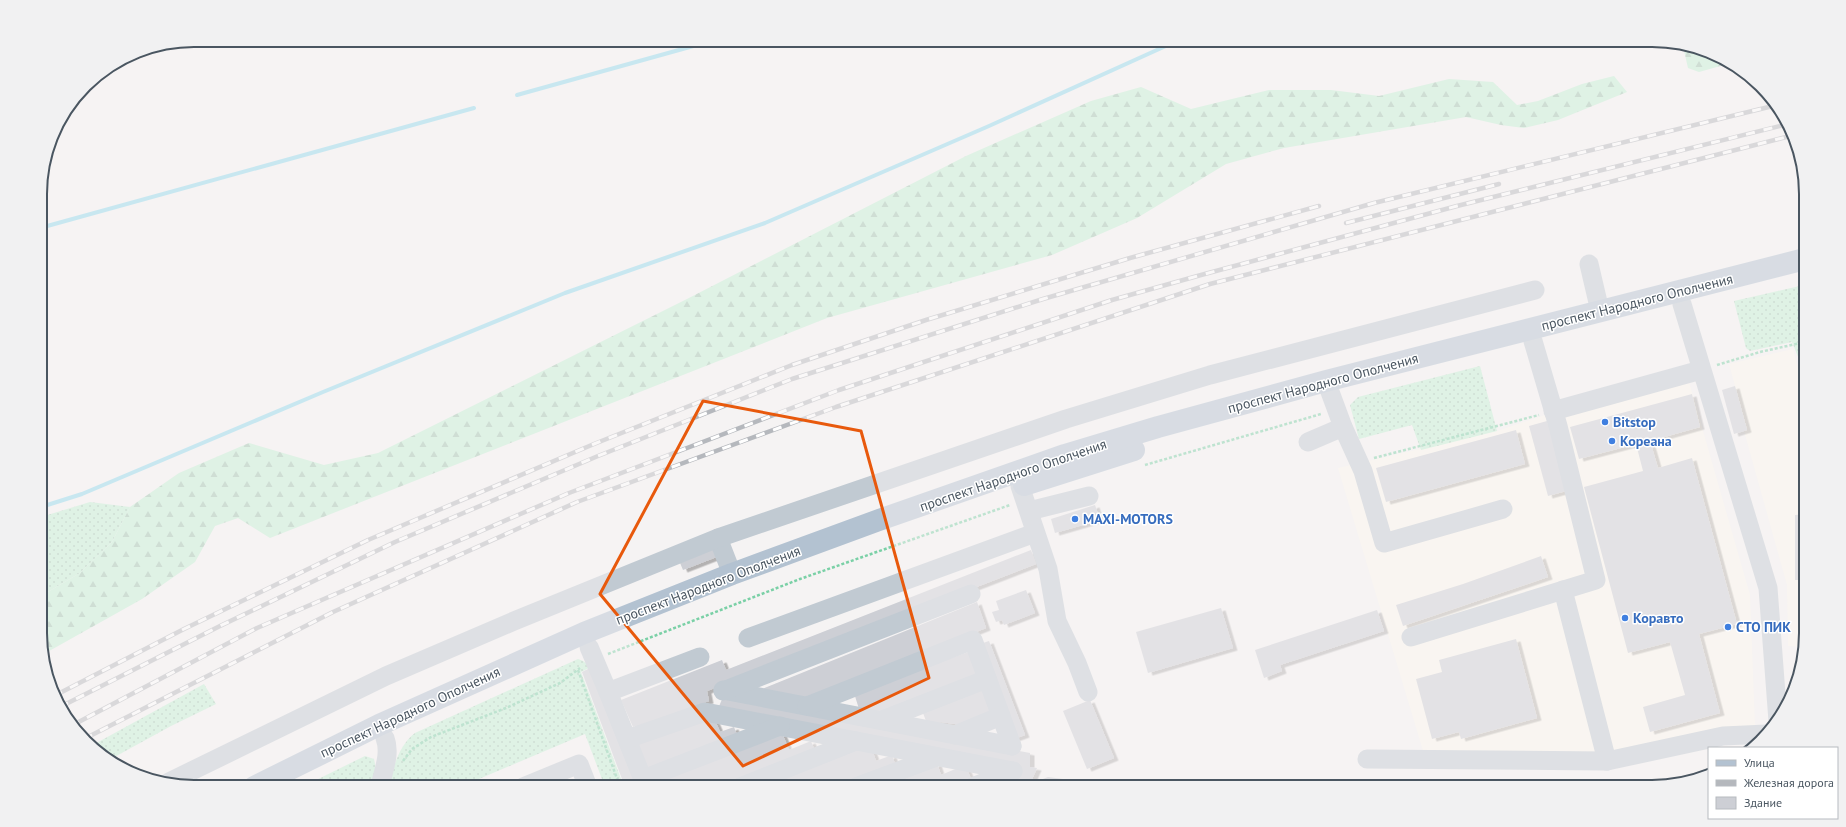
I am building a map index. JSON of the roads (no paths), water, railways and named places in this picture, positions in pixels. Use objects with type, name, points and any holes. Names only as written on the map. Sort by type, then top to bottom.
[{"type":"main road","name":"проспект Народного Ополчения","points":[[298,780],[385,738],[592,653],[771,576],[885,534],[1025,499],[1162,442],[1328,388],[1600,311],[1799,261]]},
{"type":"main road","name":"проспект Народного Ополчения","points":[[268,780],[379,725],[584,633],[732,574],[879,520],[1065,455],[1158,427],[1533,341],[1799,275]]},
{"type":"lane","points":[[1589,264],[1600,311]]},
{"type":"lane","points":[[176,779],[386,676],[514,621],[718,538],[1066,418],[1210,376],[1535,290]]},
{"type":"lane","points":[[1682,304],[1768,588],[1777,710]]},
{"type":"lane","points":[[1411,637],[1596,580],[1553,411],[1533,341]]},
{"type":"lane","points":[[1553,411],[1701,370]]},
{"type":"lane","points":[[1328,388],[1343,427],[1363,471],[1384,543],[1503,509]]},
{"type":"lane","points":[[1308,442],[1343,427]]},
{"type":"lane","points":[[1088,692],[1057,621],[1048,569],[1025,499],[1089,496]]},
{"type":"lane","points":[[748,638],[1035,533]]},
{"type":"lane","points":[[718,538],[732,574]]},
{"type":"lane","points":[[1563,590],[1607,761]]},
{"type":"lane","points":[[705,712],[723,690],[971,594]]},
{"type":"lane","points":[[723,690],[1012,746],[973,640],[807,706]]},
{"type":"lane","points":[[592,653],[643,780]]},
{"type":"lane","points":[[608,692],[700,657]]},
{"type":"lane","points":[[882,720],[987,679]]},
{"type":"lane","points":[[627,739],[705,712],[1013,771],[990,780]]},
{"type":"lane","points":[[955,734],[1001,716]]},
{"type":"lane","points":[[651,780],[780,726]]},
{"type":"lane","points":[[1366,759],[1607,761],[1723,736],[1759,734]]},
{"type":"lane","points":[[382,780],[388,746],[385,738]]},
{"type":"lane","points":[[758,780],[856,741]]},
{"type":"lane","points":[[874,780],[936,756]]},
{"type":"lane","points":[[552,780],[579,764],[585,780]]},
{"type":"waterway","points":[[517,95],[690,47]]},
{"type":"waterway","points":[[47,505],[82,494],[323,392],[565,293],[765,223],[989,126],[1164,47]]},
{"type":"waterway","points":[[47,226],[474,108]]},
{"type":"railway","points":[[65,704],[220,626],[395,542],[598,456],[792,379],[1043,299],[1374,203],[1771,107]]},
{"type":"railway","points":[[77,723],[257,628],[569,493],[839,390],[1112,300],[1201,275],[1457,206],[1782,125]]},
{"type":"railway","points":[[89,736],[333,612],[577,502],[836,407],[1210,284],[1788,137]]},
{"type":"railway","points":[[1346,223],[1499,184]]},
{"type":"railway","points":[[60,693],[184,629],[368,540],[594,444],[792,365],[926,320],[1130,258],[1319,206]]},
{"type":"place","name":"Bitstop","points":[[1605,422]]},
{"type":"place","name":"Кореана","points":[[1612,441]]},
{"type":"place","name":"MAXI-MOTORS","points":[[1075,519]]},
{"type":"place","name":"Коравто","points":[[1625,618]]},
{"type":"place","name":"СТО ПИК","points":[[1728,627]]}]
